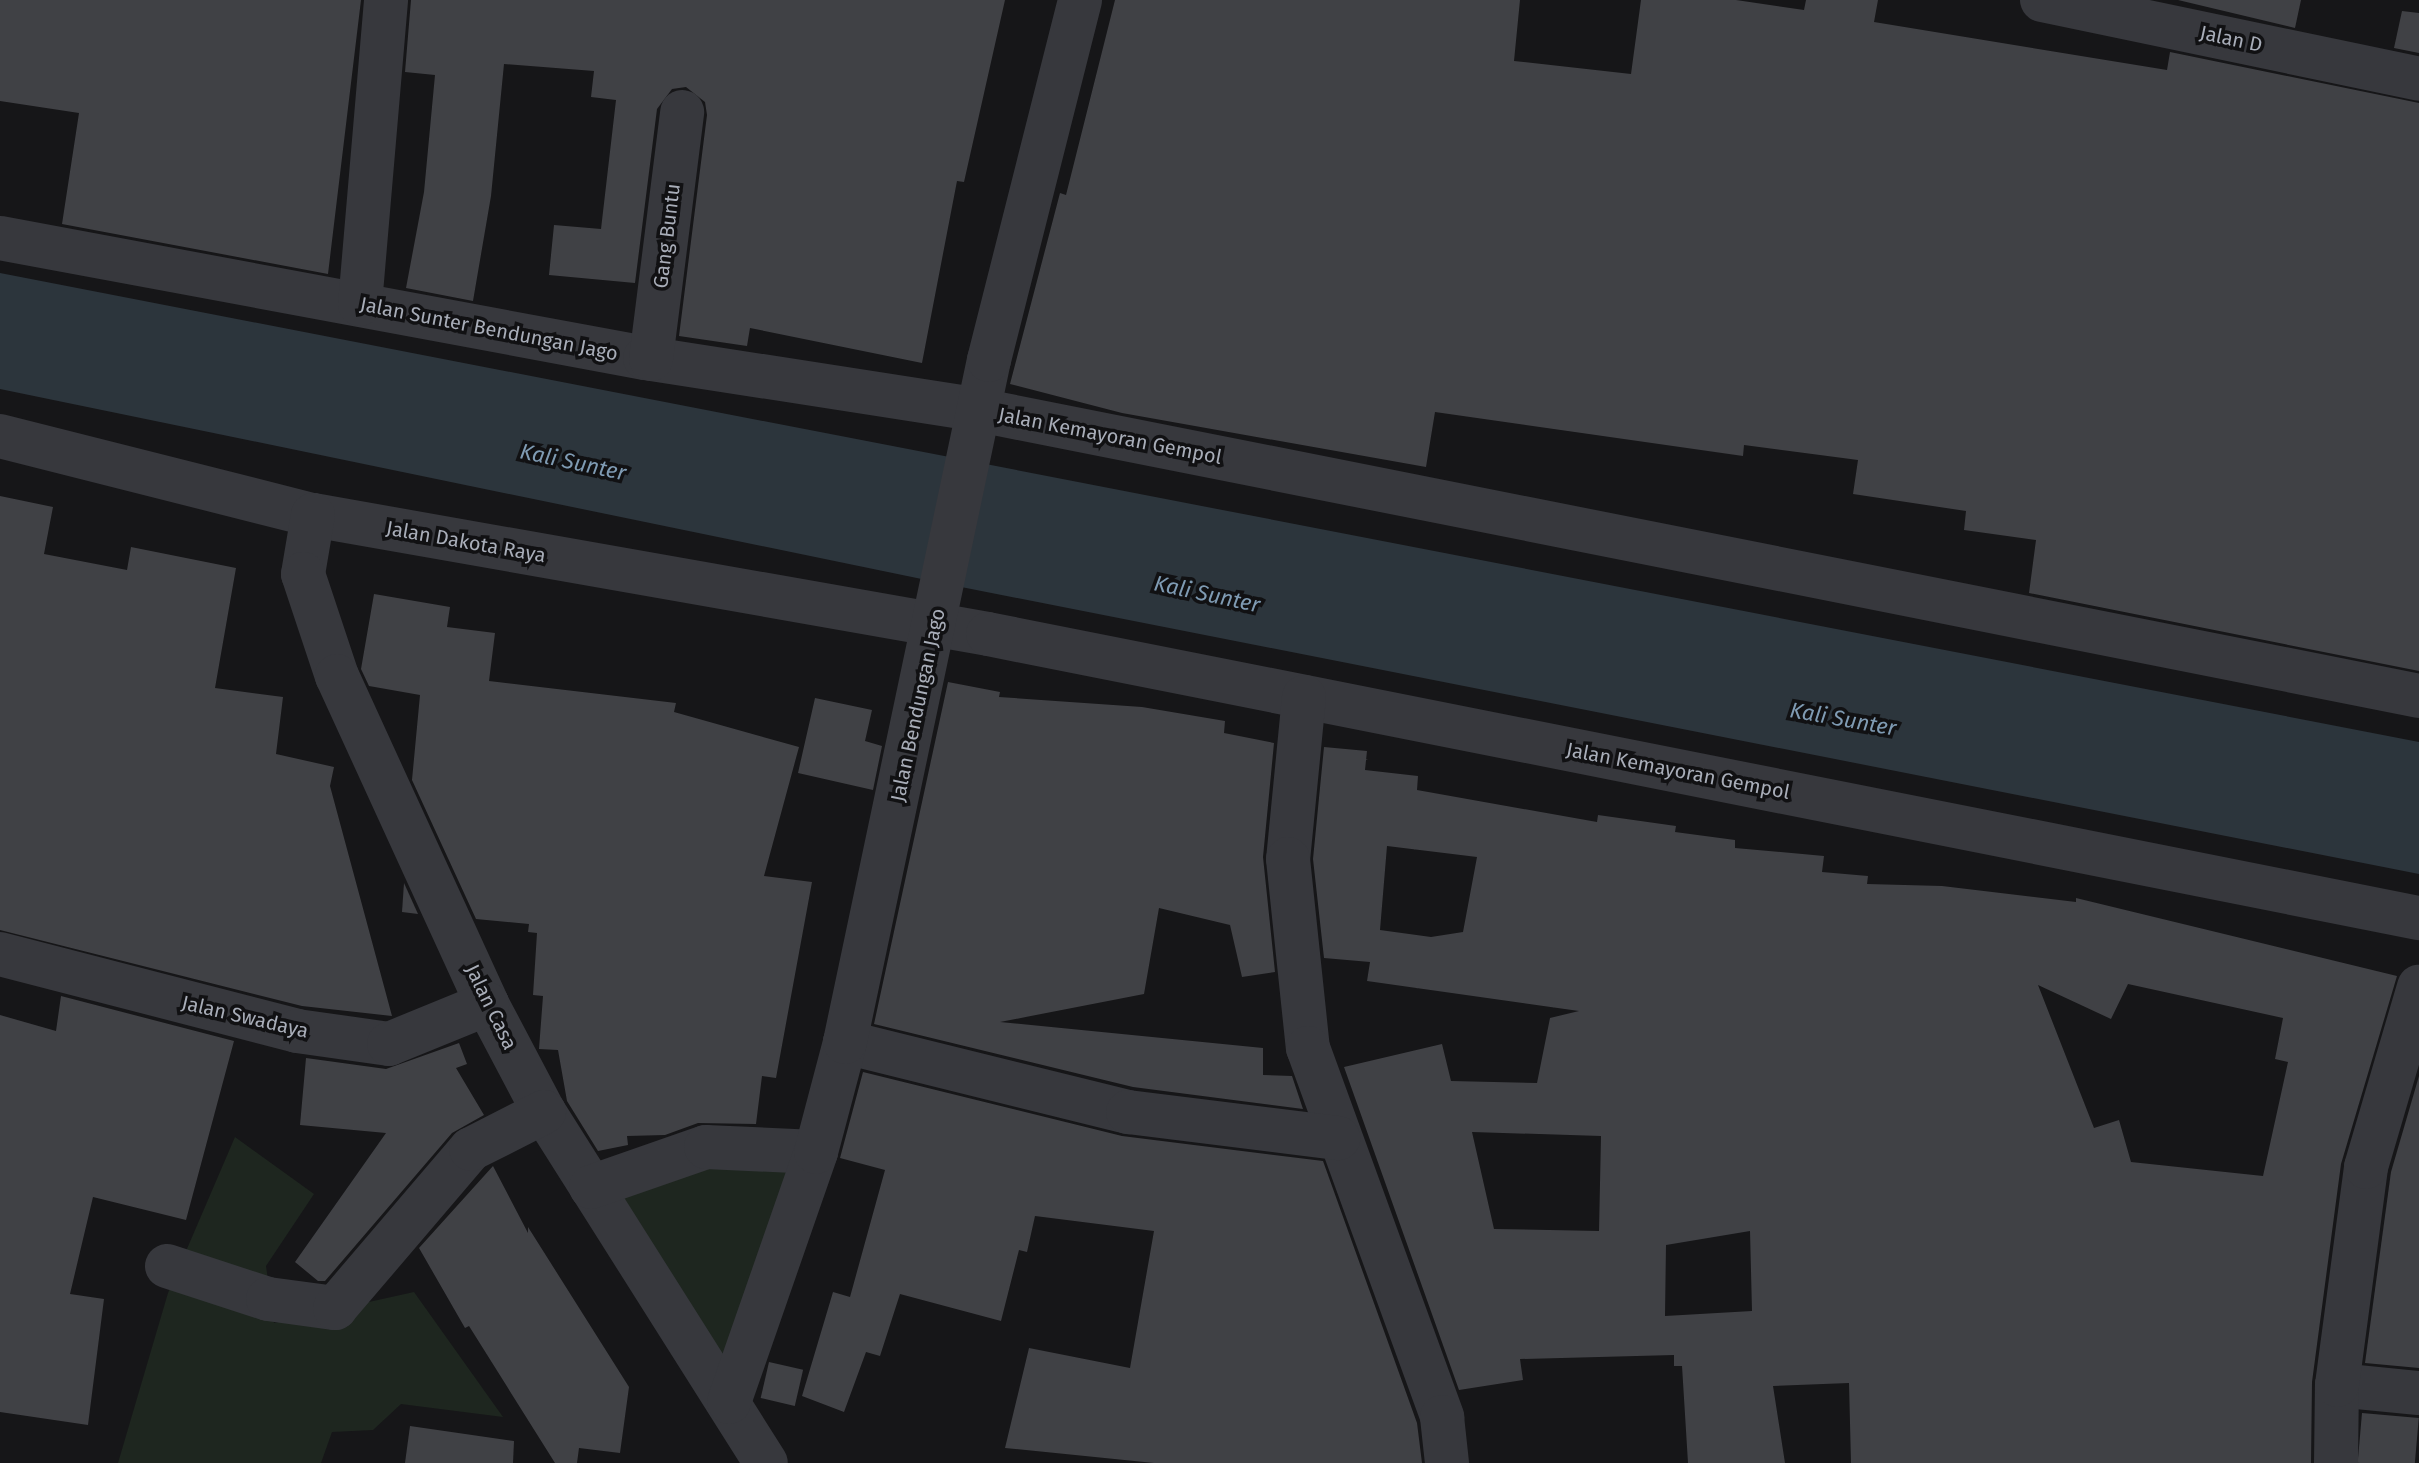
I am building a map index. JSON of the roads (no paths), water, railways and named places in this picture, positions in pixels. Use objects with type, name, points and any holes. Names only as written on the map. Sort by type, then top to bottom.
[{"type":"street","points":[[360,304],[386,0]]},
{"type":"street","name":"Jalan Bendungan Jago","points":[[743,1439],[845,1042],[938,617],[979,410],[1080,0]]},
{"type":"street","name":"Jalan D","points":[[2042,0],[2419,79]]},
{"type":"street","name":"Gang Buntu","points":[[651,359],[682,112]]},
{"type":"street","name":"Jalan Sunter Bendungan Jago","points":[[0,238],[651,359],[979,410]]},
{"type":"street","name":"Jalan Kemayoran Gempol","points":[[979,410],[2419,696]]},
{"type":"street","name":"Jalan Dakota Raya","points":[[0,436],[313,515],[938,617]]},
{"type":"street","name":"Jalan Casa","points":[[313,515],[303,574],[337,676],[487,1004],[544,1112],[743,1439]]},
{"type":"street","name":"Jalan Kemayoran Gempol","points":[[938,617],[1304,697],[2419,918]]},
{"type":"street","points":[[1304,697],[1288,859],[1308,1048],[1338,1138],[1355,1171],[1442,1417],[1447,1463]]},
{"type":"street","name":"Jalan Swadaya","points":[[0,954],[297,1031],[389,1044],[487,1004]]},
{"type":"street","points":[[2336,1463],[2337,1385],[2366,1167],[2419,987]]},
{"type":"street","points":[[845,1042],[1128,1112],[1338,1138]]},
{"type":"street","points":[[167,1266],[268,1299],[335,1308],[471,1149],[544,1112]]},
{"type":"street","points":[[591,1187],[706,1147],[816,1152]]},
{"type":"street","points":[[2337,1385],[2419,1393]]},
{"type":"water","name":"Kali Sunter","points":[[0,273],[2419,742],[2419,874],[941,583],[0,389]]}]
